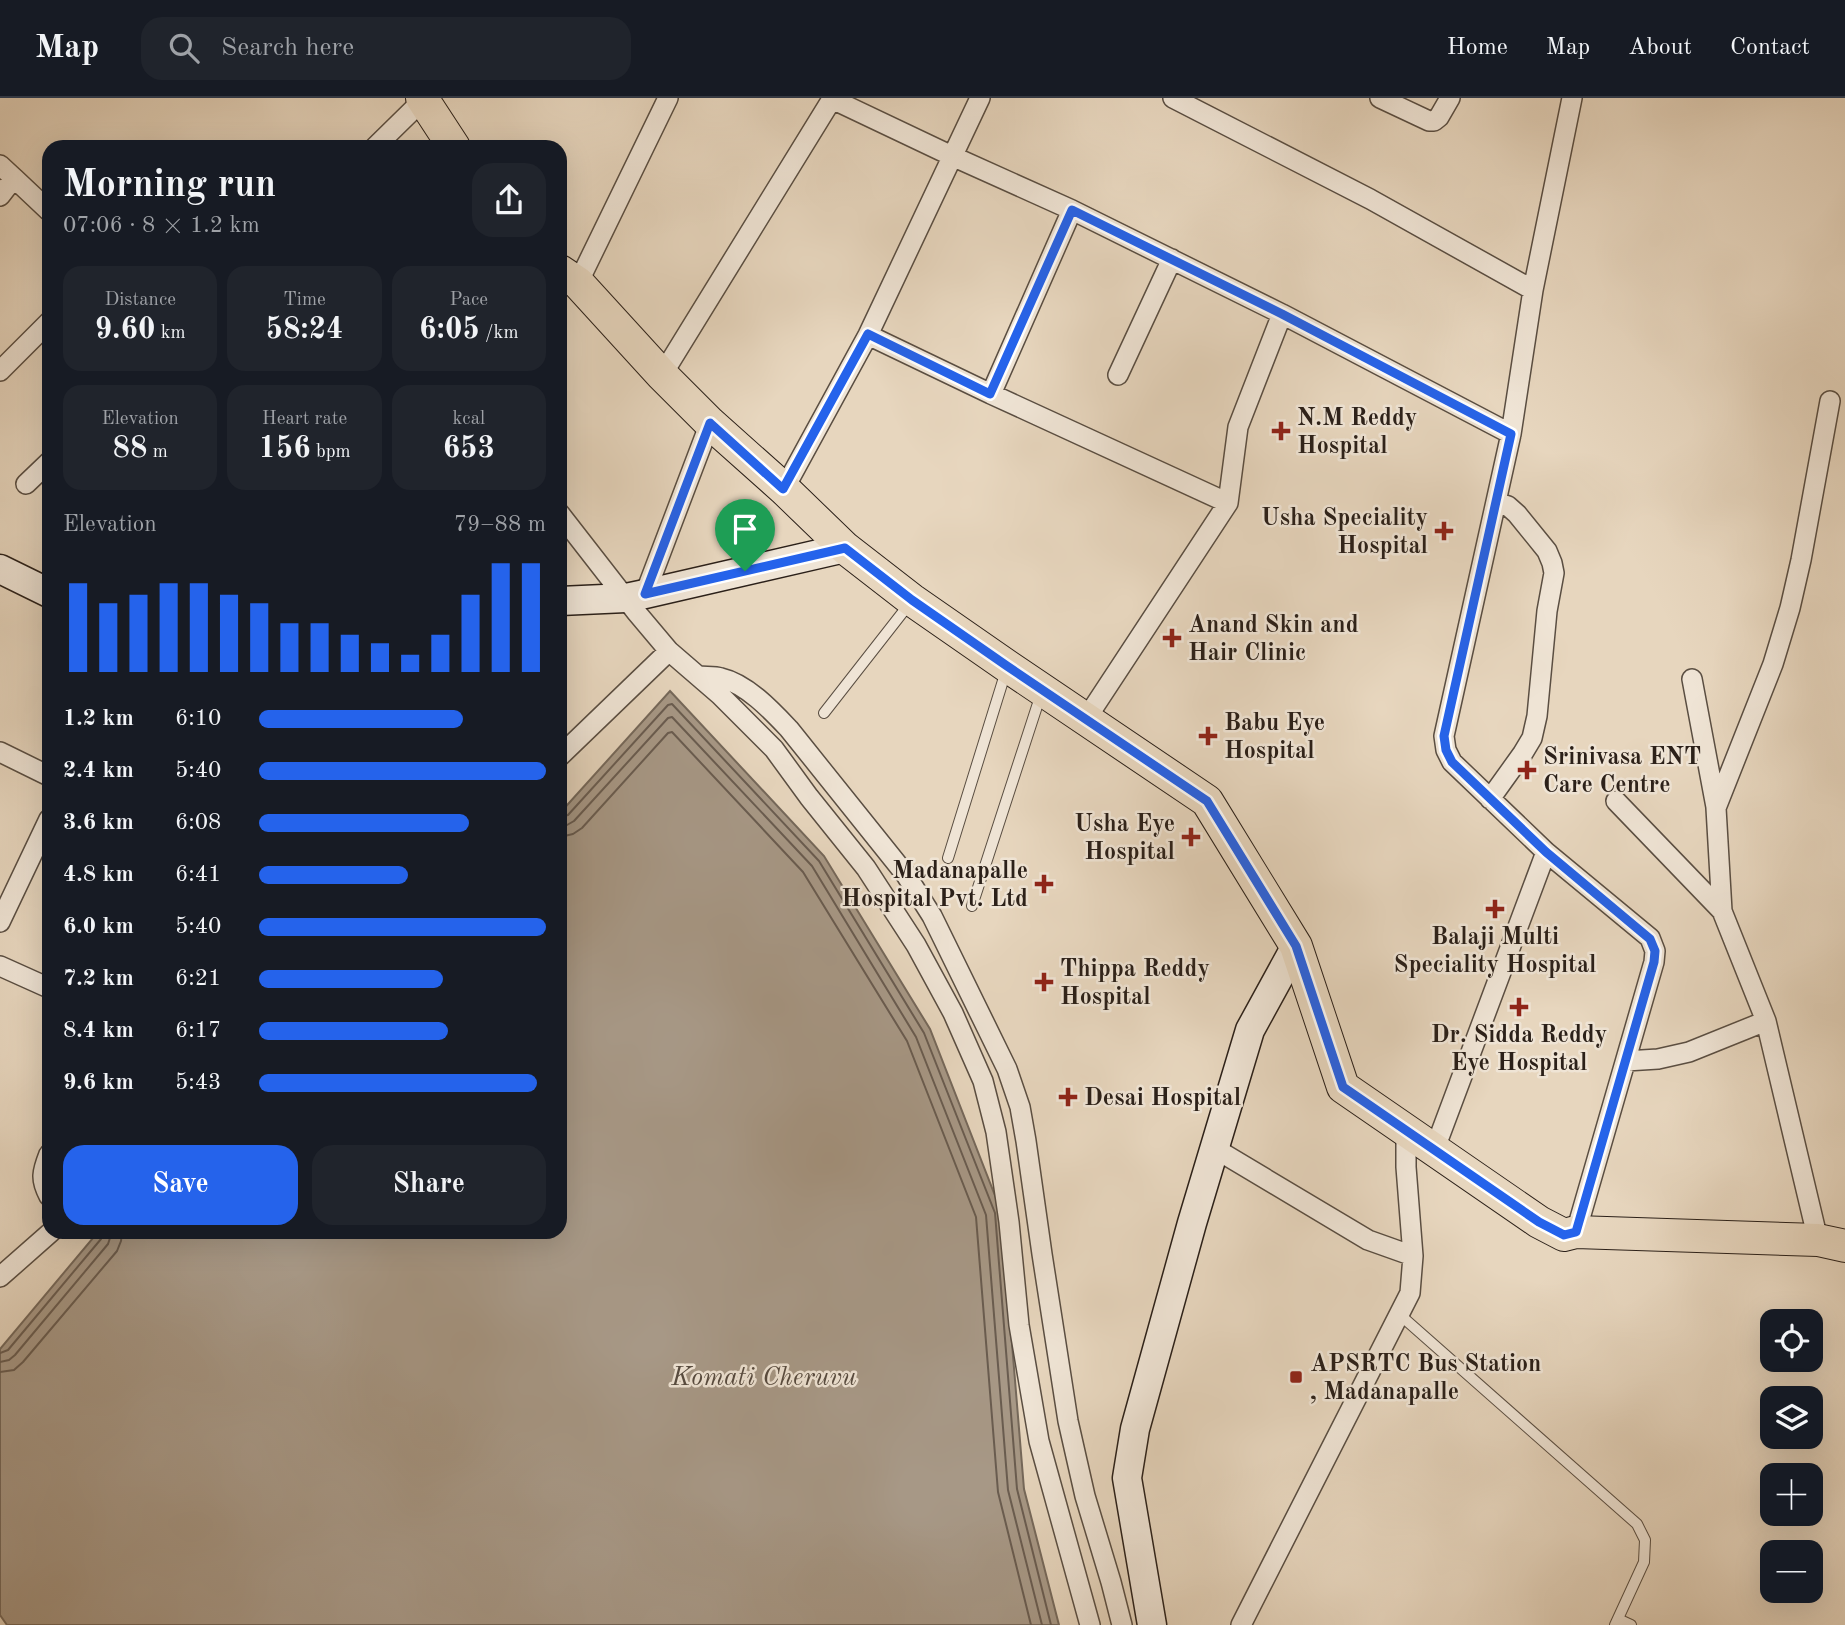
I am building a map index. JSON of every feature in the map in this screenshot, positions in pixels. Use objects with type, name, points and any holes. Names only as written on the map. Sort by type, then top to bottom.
[{"type":"main road","points":[[424,99],[450,140]]},
{"type":"main road","points":[[569,277],[710,423],[845,548],[912,600],[1042,691],[1207,801],[1296,946],[1343,1087],[1539,1222],[1564,1235],[1576,1232],[1832,1243]]},
{"type":"street","points":[[569,277],[668,98]]},
{"type":"street","points":[[662,375],[831,98],[1172,259],[1511,434]]},
{"type":"street","points":[[783,489],[868,334],[980,98]]},
{"type":"street","points":[[1174,98],[1370,199],[1533,290]]},
{"type":"street","points":[[1380,98],[1429,121],[1438,117],[1450,98]]},
{"type":"street","points":[[1576,1232],[1655,951],[1650,939],[1546,852],[1452,762],[1446,750],[1444,736],[1511,434],[1533,290],[1571,104],[1588,98]]},
{"type":"street","points":[[382,140],[424,99]]},
{"type":"street","points":[[0,196],[7,171],[42,204]]},
{"type":"street","points":[[990,394],[1072,210]]},
{"type":"street","points":[[1118,375],[1172,259]]},
{"type":"street","points":[[1086,719],[1228,503],[1238,427],[1282,314]]},
{"type":"street","points":[[0,371],[42,329]]},
{"type":"street","points":[[868,334],[990,394],[1228,503]]},
{"type":"street","points":[[1716,808],[1773,664],[1790,608],[1830,401]]},
{"type":"street","points":[[710,423],[636,596],[637,613],[669,652],[720,695],[774,749],[866,868],[916,945],[953,1013],[983,1080],[996,1132],[1009,1222],[1019,1325],[1039,1441],[1090,1625]]},
{"type":"street","points":[[26,484],[42,469]]},
{"type":"street","points":[[1490,799],[1532,738],[1554,573],[1547,551],[1517,514],[1508,506],[1496,502]]},
{"type":"street","points":[[567,522],[636,596]]},
{"type":"street","points":[[567,601],[636,596],[845,548]]},
{"type":"street","points":[[0,569],[42,590]]},
{"type":"street","points":[[567,749],[669,652]]},
{"type":"street","points":[[698,676],[720,677],[738,684],[770,709],[906,875],[932,916],[1007,1069],[1020,1107],[1026,1140],[1068,1421],[1085,1496],[1122,1625]]},
{"type":"street","points":[[1692,679],[1716,808],[1722,911],[1766,1021],[1832,1243]]},
{"type":"street","points":[[0,752],[42,773]]},
{"type":"street","points":[[1616,801],[1722,911]]},
{"type":"street","points":[[0,922],[42,834]]},
{"type":"street","points":[[1434,1151],[1546,852]]},
{"type":"street","points":[[1152,1625],[1127,1478],[1135,1429],[1192,1223],[1250,1030],[1296,946]]},
{"type":"street","points":[[0,966],[42,985]]},
{"type":"street","points":[[1626,1060],[1658,1059],[1689,1052],[1766,1021]]},
{"type":"street","points":[[1241,1625],[1410,1293],[1413,1256],[1406,1129]]},
{"type":"street","points":[[1214,1148],[1368,1240],[1413,1256]]},
{"type":"street","points":[[0,1277],[43,1239]]},
{"type":"lane","points":[[824,713],[912,600]]},
{"type":"lane","points":[[948,858],[1007,666]]},
{"type":"lane","points":[[972,906],[1042,691]]},
{"type":"lane","points":[[1399,1314],[1637,1524],[1645,1540],[1644,1562],[1616,1622],[1631,1625]]},
{"type":"water","name":"Komati Cheruvu","points":[[670,691],[824,856],[930,1029],[1001,1211],[1024,1489],[1059,1625],[7,1625],[0,1615],[0,1349],[92,1239],[567,1239],[567,805]]},
{"type":"place","name":"N.M Reddy Hospital","points":[[1281,431]]},
{"type":"place","name":"Usha Speciality Hospital","points":[[1444,531]]},
{"type":"place","name":"Anand Skin and Hair Clinic","points":[[1172,638]]},
{"type":"place","name":"Babu Eye Hospital","points":[[1208,736]]},
{"type":"place","name":"Srinivasa ENT Care Centre","points":[[1527,770]]},
{"type":"place","name":"Usha Eye Hospital","points":[[1191,837]]},
{"type":"place","name":"Madanapalle Hospital Pvt. Ltd","points":[[1044,884]]},
{"type":"place","name":"Balaji Multi Speciality Hospital","points":[[1495,909]]},
{"type":"place","name":"Thippa Reddy Hospital","points":[[1044,982]]},
{"type":"place","name":"Dr. Sidda Reddy Eye Hospital","points":[[1519,1007]]},
{"type":"place","name":"Desai Hospital","points":[[1068,1097]]},
{"type":"place","name":"APSRTC Bus Station , Madanapalle","points":[[1296,1377]]},
{"type":"route","points":[[1072,210],[1282,314],[1511,434],[1444,736],[1446,750],[1452,762],[1546,852],[1650,939],[1655,951],[1576,1232],[1564,1235],[1539,1222],[1343,1087],[1296,946],[1207,801],[1042,691],[912,600],[845,548],[745,571],[645,594],[710,423],[783,489],[868,334],[990,394],[1072,210]]}]
